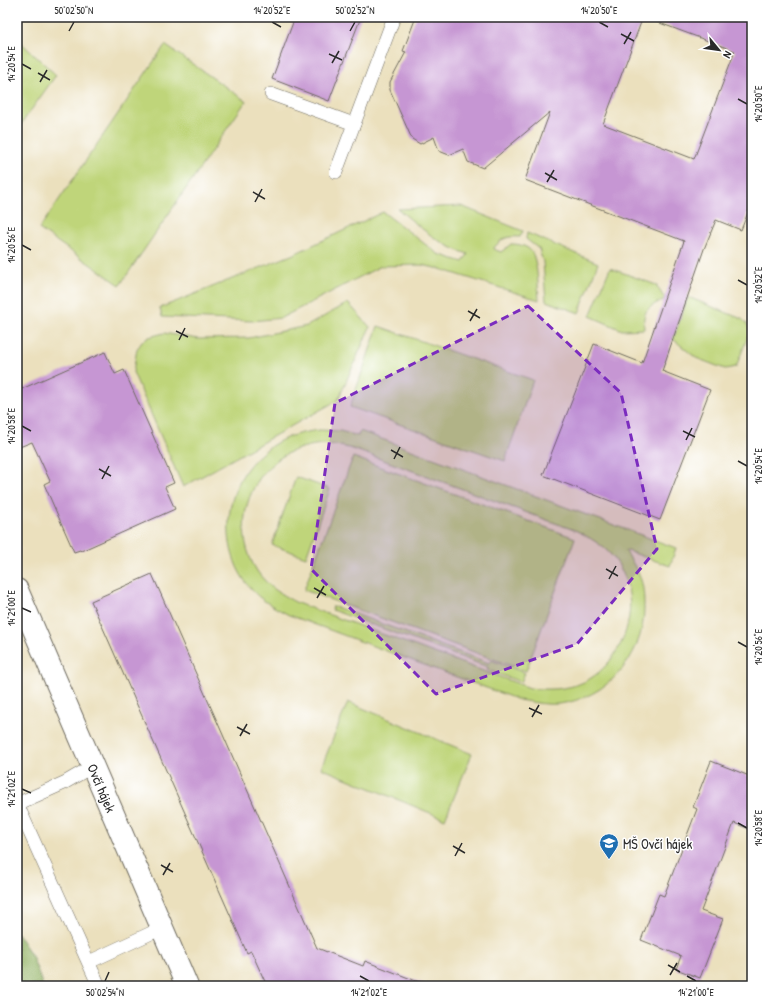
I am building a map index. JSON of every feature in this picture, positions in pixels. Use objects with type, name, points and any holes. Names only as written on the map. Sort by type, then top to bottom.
[{"type":"street","name":"Ovčí hájek","points":[[17,590],[187,986]]},
{"type":"lane","points":[[336,172],[394,17]]},
{"type":"lane","points":[[271,94],[354,124]]},
{"type":"lane","points":[[93,766],[64,783],[17,804],[99,986]]},
{"type":"lane","points":[[89,962],[162,928]]},
{"type":"highlighted area","points":[[528,306],[621,393],[657,549],[577,644],[436,694],[311,569],[335,403]]},
{"type":"green space","points":[[17,39],[56,75],[17,130]]},
{"type":"green space","points":[[165,45],[246,101],[120,285],[39,229]]},
{"type":"green space","points":[[461,206],[523,231],[520,237],[505,238],[493,249],[501,252],[511,244],[520,245],[532,252],[536,265],[539,300],[440,269],[422,265],[381,266],[281,318],[252,321],[162,317],[160,308],[294,254],[383,212],[438,254],[463,262],[468,254],[458,251],[439,241],[398,209]]},
{"type":"green space","points":[[527,233],[598,263],[579,313],[546,301],[543,262],[539,249],[526,239]]},
{"type":"green space","points":[[610,268],[656,285],[665,299],[655,304],[648,310],[644,317],[644,329],[622,330],[590,316]]},
{"type":"green space","points":[[688,297],[742,319],[747,324],[750,331],[736,367],[725,369],[696,358],[673,339]]},
{"type":"green space","points":[[348,303],[370,327],[338,400],[183,487],[133,372],[137,349],[142,342],[149,337],[164,333],[198,339],[249,338],[307,326]]},
{"type":"green space","points":[[378,326],[533,380],[505,461],[350,407]]},
{"type":"green space","points":[[311,431],[340,431],[358,436],[360,431],[676,548],[670,566],[625,550],[636,568],[641,580],[644,598],[642,628],[637,644],[629,660],[619,673],[606,685],[592,694],[558,704],[519,700],[289,615],[265,602],[245,581],[235,563],[230,544],[229,524],[231,504],[237,485],[247,468],[261,454],[282,440]],"holes":[[[322,444],[336,445],[353,449],[577,531],[600,545],[612,556],[622,572],[628,589],[630,607],[627,625],[621,643],[612,659],[599,672],[577,685],[557,689],[530,688],[297,603],[275,590],[257,571],[250,557],[244,527],[249,498],[256,484],[265,472],[281,457],[292,451],[310,446]]]},
{"type":"green space","points":[[353,457],[575,538],[526,671],[304,590]]},
{"type":"green space","points":[[296,477],[330,489],[306,557],[272,545]]},
{"type":"green space","points":[[333,606],[489,663],[491,660],[525,673],[521,682],[487,670],[488,667],[332,610]]},
{"type":"green space","points":[[348,702],[472,754],[445,819],[321,768]]},
{"type":"green space","points":[[17,933],[32,956],[43,986],[17,986]]},
{"type":"building","points":[[295,17],[361,17],[329,101],[272,79]]},
{"type":"building","points":[[416,17],[643,17],[603,124],[694,159],[735,51],[649,19],[650,17],[752,17],[752,202],[741,230],[716,220],[704,249],[662,371],[710,390],[660,520],[543,475],[594,344],[642,363],[684,241],[525,180],[550,112],[483,168],[468,162],[463,149],[449,155],[439,151],[434,137],[420,144],[412,139],[390,90],[390,82],[406,52],[403,51]]},
{"type":"building","points":[[105,352],[115,374],[124,370],[174,483],[165,487],[175,509],[81,551],[74,552],[44,484],[50,481],[32,442],[17,448],[17,391]]},
{"type":"building","points":[[152,574],[317,948],[363,966],[365,961],[424,984],[424,986],[267,986],[251,951],[247,953],[91,601]]},
{"type":"building","points":[[711,761],[752,777],[752,830],[734,823],[701,911],[723,919],[700,978],[676,969],[681,956],[641,940],[659,894],[664,896],[697,809],[693,807]]},
{"type":"place","name":"MŠ Ovčí hájek","points":[[609,860]]}]
